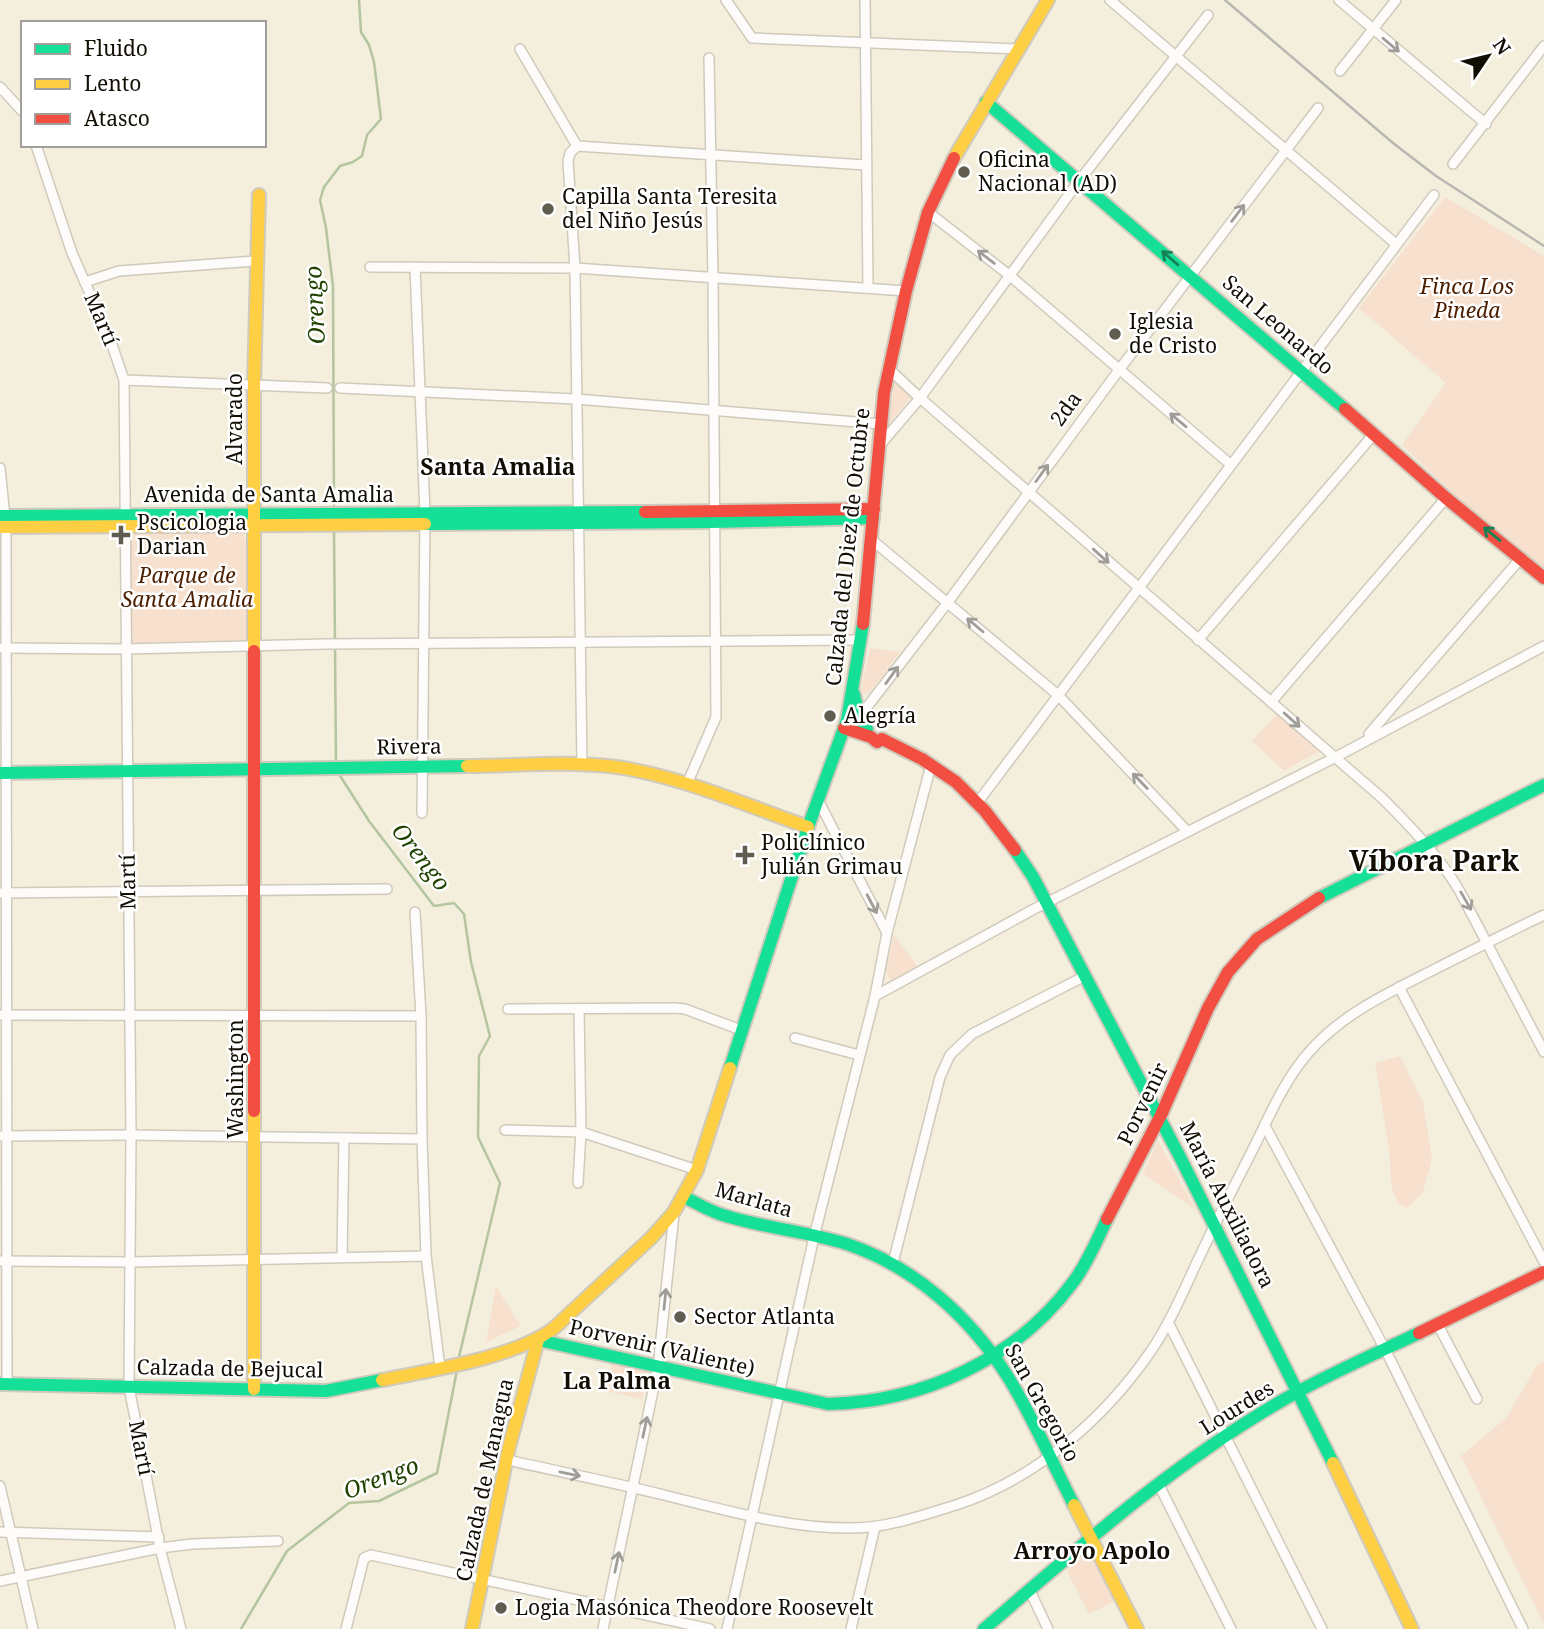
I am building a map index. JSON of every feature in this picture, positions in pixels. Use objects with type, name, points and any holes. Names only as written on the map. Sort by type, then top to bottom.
[{"type":"street","points":[[726,0],[752,38],[1020,49]]},
{"type":"street","points":[[865,0],[867,287]]},
{"type":"street","name":"Calzada del Diez de Octubre","points":[[538,1340],[651,1238],[674,1212],[697,1170],[808,827],[838,745],[851,723],[862,640],[888,368],[928,212],[961,144],[1048,0]]},
{"type":"street","points":[[1110,0],[1396,244]]},
{"type":"street","points":[[1339,0],[1486,124]]},
{"type":"street","points":[[1340,71],[1396,0]]},
{"type":"street","points":[[880,445],[920,398],[1079,181],[1208,15]]},
{"type":"street","points":[[1453,164],[1544,46]]},
{"type":"street","points":[[520,48],[577,146]]},
{"type":"street","points":[[687,784],[716,717],[709,58]]},
{"type":"street","points":[[0,87],[21,110]]},
{"type":"street","name":"San Leonardo","points":[[986,102],[1302,371],[1446,498],[1544,578]]},
{"type":"street","name":"2da","points":[[851,723],[948,602],[1119,370],[1318,108]]},
{"type":"street","points":[[582,765],[575,268],[568,161],[570,153],[577,146],[866,165]]},
{"type":"street","name":"Martí","points":[[37,147],[72,253],[110,339],[124,380],[131,1135],[129,1387],[160,1548],[181,1629]]},
{"type":"street","name":"Alvarado","points":[[254,768],[254,384],[259,195]]},
{"type":"street","points":[[978,802],[1434,195]]},
{"type":"street","points":[[928,212],[1009,275],[1230,464]]},
{"type":"street","points":[[85,282],[120,271],[256,261]]},
{"type":"street","points":[[370,267],[575,268],[906,291]]},
{"type":"street","points":[[415,267],[425,519],[422,813]]},
{"type":"street","points":[[888,368],[1138,589],[1382,798],[1450,874],[1489,942],[1544,1052]]},
{"type":"street","points":[[124,380],[327,388]]},
{"type":"street","points":[[340,388],[576,399],[881,424]]},
{"type":"street","points":[[1198,640],[1374,434]]},
{"type":"street","points":[[0,468],[3,521],[4,1384]]},
{"type":"street","points":[[1271,702],[1446,498]]},
{"type":"street","name":"Avenida de Santa Amalia","points":[[3,521],[713,517],[874,513]]},
{"type":"street","points":[[872,540],[1058,695],[1187,831]]},
{"type":"street","points":[[1364,740],[1521,558]]},
{"type":"street","points":[[3,648],[254,648],[326,644],[862,640]]},
{"type":"street","points":[[875,996],[1047,903],[1334,758],[1544,646]]},
{"type":"street","name":"María Auxiliadora","points":[[851,723],[881,734],[882,740]]},
{"type":"street","name":"María Auxiliadora","points":[[851,723],[877,742],[882,740],[931,765],[954,781],[978,802],[1015,849],[1047,903],[1215,1224],[1299,1391],[1412,1629]]},
{"type":"street","name":"Rivera","points":[[3,773],[582,765],[632,769],[687,784],[808,827]]},
{"type":"street","points":[[727,1629],[814,1237],[875,996],[887,933],[931,765]]},
{"type":"street","name":"Washington","points":[[254,768],[254,1390]]},
{"type":"street","name":"Porvenir","points":[[778,1394],[843,1405],[896,1398],[940,1383],[994,1353],[1034,1325],[1074,1280],[1160,1117],[1218,987],[1239,957],[1270,930],[1316,900],[1544,785]]},
{"type":"street","points":[[818,800],[887,933]]},
{"type":"street","points":[[3,892],[387,889]]},
{"type":"street","points":[[415,912],[421,1016],[426,1256],[444,1367]]},
{"type":"street","points":[[508,1460],[751,1516],[840,1528],[875,1527],[978,1498],[1026,1474],[1108,1404],[1151,1351],[1291,1076],[1308,1053],[1329,1031],[1399,987],[1544,915]]},
{"type":"street","points":[[893,1263],[940,1077],[950,1055],[972,1034],[1085,976]]},
{"type":"street","points":[[1399,987],[1544,1262]]},
{"type":"street","points":[[508,1009],[685,1009],[741,1030]]},
{"type":"street","points":[[579,1009],[579,1183]]},
{"type":"street","points":[[3,1015],[421,1016]]},
{"type":"street","points":[[795,1038],[859,1055]]},
{"type":"street","points":[[1265,1126],[1386,1351],[1523,1629]]},
{"type":"street","points":[[505,1130],[581,1132],[697,1170]]},
{"type":"street","points":[[3,1136],[422,1139]]},
{"type":"street","points":[[342,1257],[344,1138]]},
{"type":"street","name":"Marlata","points":[[684,1197],[721,1214],[814,1237]]},
{"type":"street","points":[[603,1629],[658,1367],[674,1212]]},
{"type":"street","name":"San Gregorio","points":[[814,1237],[846,1243],[893,1263],[941,1300],[994,1353],[1050,1455],[1138,1629]]},
{"type":"street","points":[[3,1261],[130,1262],[426,1256]]},
{"type":"street","name":"Lourdes","points":[[985,1629],[1091,1536],[1158,1483],[1227,1436],[1299,1391],[1544,1272]]},
{"type":"street","points":[[1168,1322],[1322,1629]]},
{"type":"street","points":[[1438,1325],[1478,1399]]},
{"type":"street","name":"Calzada de Bejucal","points":[[4,1384],[326,1391],[444,1367],[504,1352],[538,1340]]},
{"type":"street","name":"Porvenir (Valiente)","points":[[538,1340],[778,1394]]},
{"type":"street","name":"Calzada de Managua","points":[[472,1629],[528,1371],[538,1340]]},
{"type":"street","points":[[504,1352],[520,1355],[528,1371]]},
{"type":"street","points":[[1158,1483],[1231,1629]]},
{"type":"street","points":[[0,1486],[33,1629]]},
{"type":"street","points":[[851,1629],[875,1527]]},
{"type":"street","points":[[0,1532],[159,1537]]},
{"type":"street","points":[[136,1537],[137,1552]]},
{"type":"street","points":[[0,1581],[160,1548],[278,1541]]},
{"type":"street","points":[[346,1629],[364,1559],[371,1555],[710,1629]]},
{"type":"street","points":[[1030,1591],[1048,1629]]},
{"type":"green space","name":"Finca Los Pineda","points":[[1445,197],[1544,256],[1544,574],[1402,445],[1446,383],[1359,308]]},
{"type":"green space","points":[[895,382],[911,397],[888,425]]},
{"type":"green space","name":"Parque de Santa Amalia","points":[[237,530],[243,534],[246,541],[245,641],[239,644],[132,645],[128,636],[127,539],[131,532]]},
{"type":"green space","points":[[870,648],[900,652],[870,692],[864,694],[861,690]]},
{"type":"green space","points":[[1278,713],[1319,751],[1284,771],[1252,741]]},
{"type":"green space","points":[[894,935],[917,966],[894,980],[889,978],[886,971]]},
{"type":"green space","points":[[1400,1056],[1423,1103],[1432,1159],[1423,1192],[1407,1208],[1399,1204],[1392,1190],[1389,1149],[1375,1063]]},
{"type":"green space","points":[[1158,1140],[1195,1209],[1143,1174]]},
{"type":"green space","points":[[496,1287],[521,1326],[486,1342]]},
{"type":"green space","points":[[1544,1361],[1544,1624],[1461,1456],[1507,1417],[1537,1365]]},
{"type":"green space","points":[[612,1363],[648,1371],[642,1399],[606,1391]]},
{"type":"green space","points":[[1089,1550],[1115,1601],[1089,1614],[1067,1571]]},
{"type":"waterway","name":"Orengo","points":[[334,509],[333,286],[320,200],[324,187],[340,166],[362,156],[367,135],[381,119],[374,62],[369,45],[361,32],[359,0]]},
{"type":"waterway","name":"Orengo","points":[[334,529],[336,764]]},
{"type":"waterway","name":"Orengo","points":[[337,771],[369,821],[434,906],[454,903],[464,914],[471,962],[490,1036],[479,1056],[478,1137],[500,1183],[459,1357]]},
{"type":"waterway","name":"Orengo","points":[[241,1629],[287,1551],[349,1503],[379,1501],[437,1473],[457,1370]]},
{"type":"railway","points":[[1225,0],[1393,143],[1436,176],[1544,246]]},
{"type":"traffic: fast","points":[[986,102],[1345,409]]},
{"type":"traffic: fast","points":[[0,516],[645,512]]},
{"type":"traffic: fast","points":[[425,524],[873,518]]},
{"type":"traffic: fast","points":[[730,1068],[808,827],[847,720],[863,624]]},
{"type":"traffic: fast","points":[[854,694],[860,720],[867,729]]},
{"type":"traffic: fast","points":[[0,773],[467,766]]},
{"type":"traffic: fast","points":[[1319,898],[1544,785]]},
{"type":"traffic: fast","points":[[1015,850],[1033,877],[1180,1157],[1333,1463]]},
{"type":"traffic: fast","points":[[684,1197],[738,1219],[847,1244],[896,1266],[918,1280],[958,1315],[993,1355],[1017,1392],[1074,1505]]},
{"type":"traffic: fast","points":[[538,1340],[828,1404],[898,1395],[933,1385],[965,1371],[996,1354],[1025,1333],[1051,1309],[1074,1281],[1107,1219]]},
{"type":"traffic: fast","points":[[984,1629],[1136,1502],[1215,1443],[1299,1391],[1419,1333]]},
{"type":"traffic: fast","points":[[0,1384],[326,1391],[382,1380]]},
{"type":"traffic: slow","points":[[954,158],[1048,0]]},
{"type":"traffic: slow","points":[[254,651],[254,384],[259,195]]},
{"type":"traffic: slow","points":[[0,527],[425,524]]},
{"type":"traffic: slow","points":[[467,766],[573,764],[634,770],[700,788],[808,827]]},
{"type":"traffic: slow","points":[[382,1380],[495,1355],[516,1348],[553,1329],[651,1238],[674,1212],[697,1170],[730,1068]]},
{"type":"traffic: slow","points":[[254,1111],[254,1389]]},
{"type":"traffic: slow","points":[[472,1629],[509,1447],[538,1340]]},
{"type":"traffic: slow","points":[[1333,1463],[1412,1629]]},
{"type":"traffic: slow","points":[[1074,1505],[1137,1629]]},
{"type":"traffic: jam","points":[[863,624],[884,393],[906,291],[928,212],[954,158]]},
{"type":"traffic: jam","points":[[1345,409],[1446,498],[1544,578]]},
{"type":"traffic: jam","points":[[645,512],[874,509]]},
{"type":"traffic: jam","points":[[254,651],[254,1111]]},
{"type":"traffic: jam","points":[[844,728],[871,737],[877,742],[882,739],[922,759],[956,782],[985,811],[1015,850]]},
{"type":"traffic: jam","points":[[1107,1219],[1161,1115],[1208,1008],[1228,972],[1257,939],[1319,898]]},
{"type":"traffic: jam","points":[[1419,1333],[1544,1272]]},
{"type":"place","name":"Oficina Nacional (AD)","points":[[964,172]]},
{"type":"place","name":"Capilla Santa Teresita del Niño Jesús","points":[[548,209]]},
{"type":"place","name":"Iglesia de Cristo","points":[[1115,334]]},
{"type":"place","name":"Pscicologia Darian","points":[[121,535]]},
{"type":"place","name":"Alegría","points":[[830,716]]},
{"type":"place","name":"Policlínico Julián Grimau","points":[[745,855]]},
{"type":"place","name":"Sector Atlanta","points":[[680,1317]]},
{"type":"place","name":"Logia Masónica Theodore Roosevelt","points":[[501,1608]]},
{"type":"district","name":"Santa Amalia","points":[[498,467]]},
{"type":"district","name":"Víbora Park","points":[[1434,861]]},
{"type":"district","name":"La Palma","points":[[617,1381]]},
{"type":"district","name":"Arroyo Apolo","points":[[1092,1551]]}]
